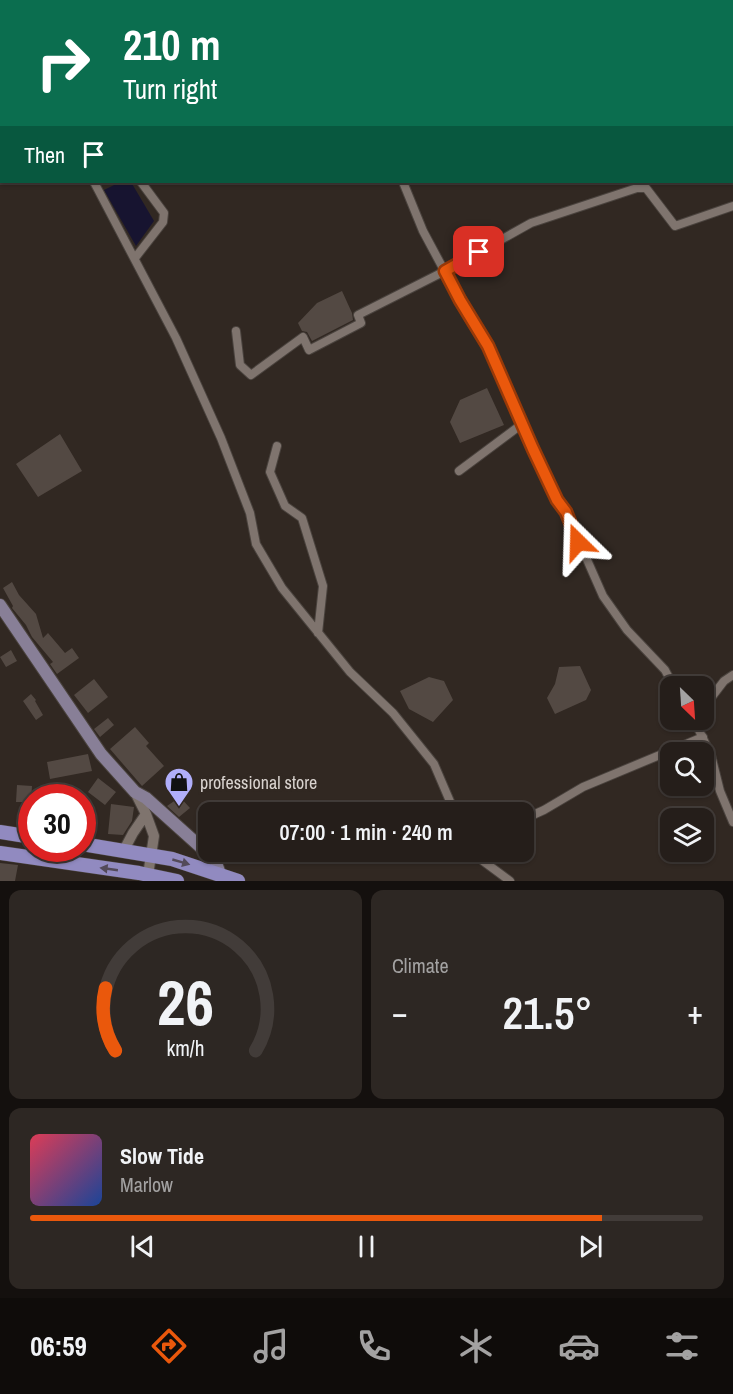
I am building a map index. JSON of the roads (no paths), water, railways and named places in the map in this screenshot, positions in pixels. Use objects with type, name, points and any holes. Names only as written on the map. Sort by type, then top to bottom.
[{"type":"main road","points":[[0,605],[101,754],[135,792],[146,798],[215,860],[220,874]]},
{"type":"main road","points":[[0,832],[18,835]]},
{"type":"main road","points":[[96,846],[152,855],[238,881]]},
{"type":"main road","points":[[0,853],[177,881]]},
{"type":"street","points":[[95,183],[176,338],[250,513],[256,544],[282,588],[318,633],[350,672],[393,713],[434,764],[450,802]]},
{"type":"street","points":[[135,258],[163,222],[164,213],[142,183]]},
{"type":"street","points":[[403,183],[423,231],[488,346],[603,596],[627,630],[668,676]]},
{"type":"street","points":[[236,331],[240,366],[251,375],[303,337],[309,350],[361,323],[358,315],[445,271],[531,223],[637,188],[646,188],[675,226],[733,206]]},
{"type":"street","points":[[459,471],[522,424]]},
{"type":"street","points":[[276,446],[270,472],[285,506],[302,518],[323,586],[318,633]]},
{"type":"street","points":[[714,694],[724,681],[733,675]]},
{"type":"street","points":[[699,730],[711,755],[720,791],[733,822]]},
{"type":"street","points":[[534,814],[583,787],[702,737]]},
{"type":"street","points":[[135,792],[154,836],[148,875]]},
{"type":"street","points":[[124,850],[146,814]]},
{"type":"street","points":[[484,862],[510,881]]},
{"type":"place","name":"professional store","points":[[179,808]]}]
